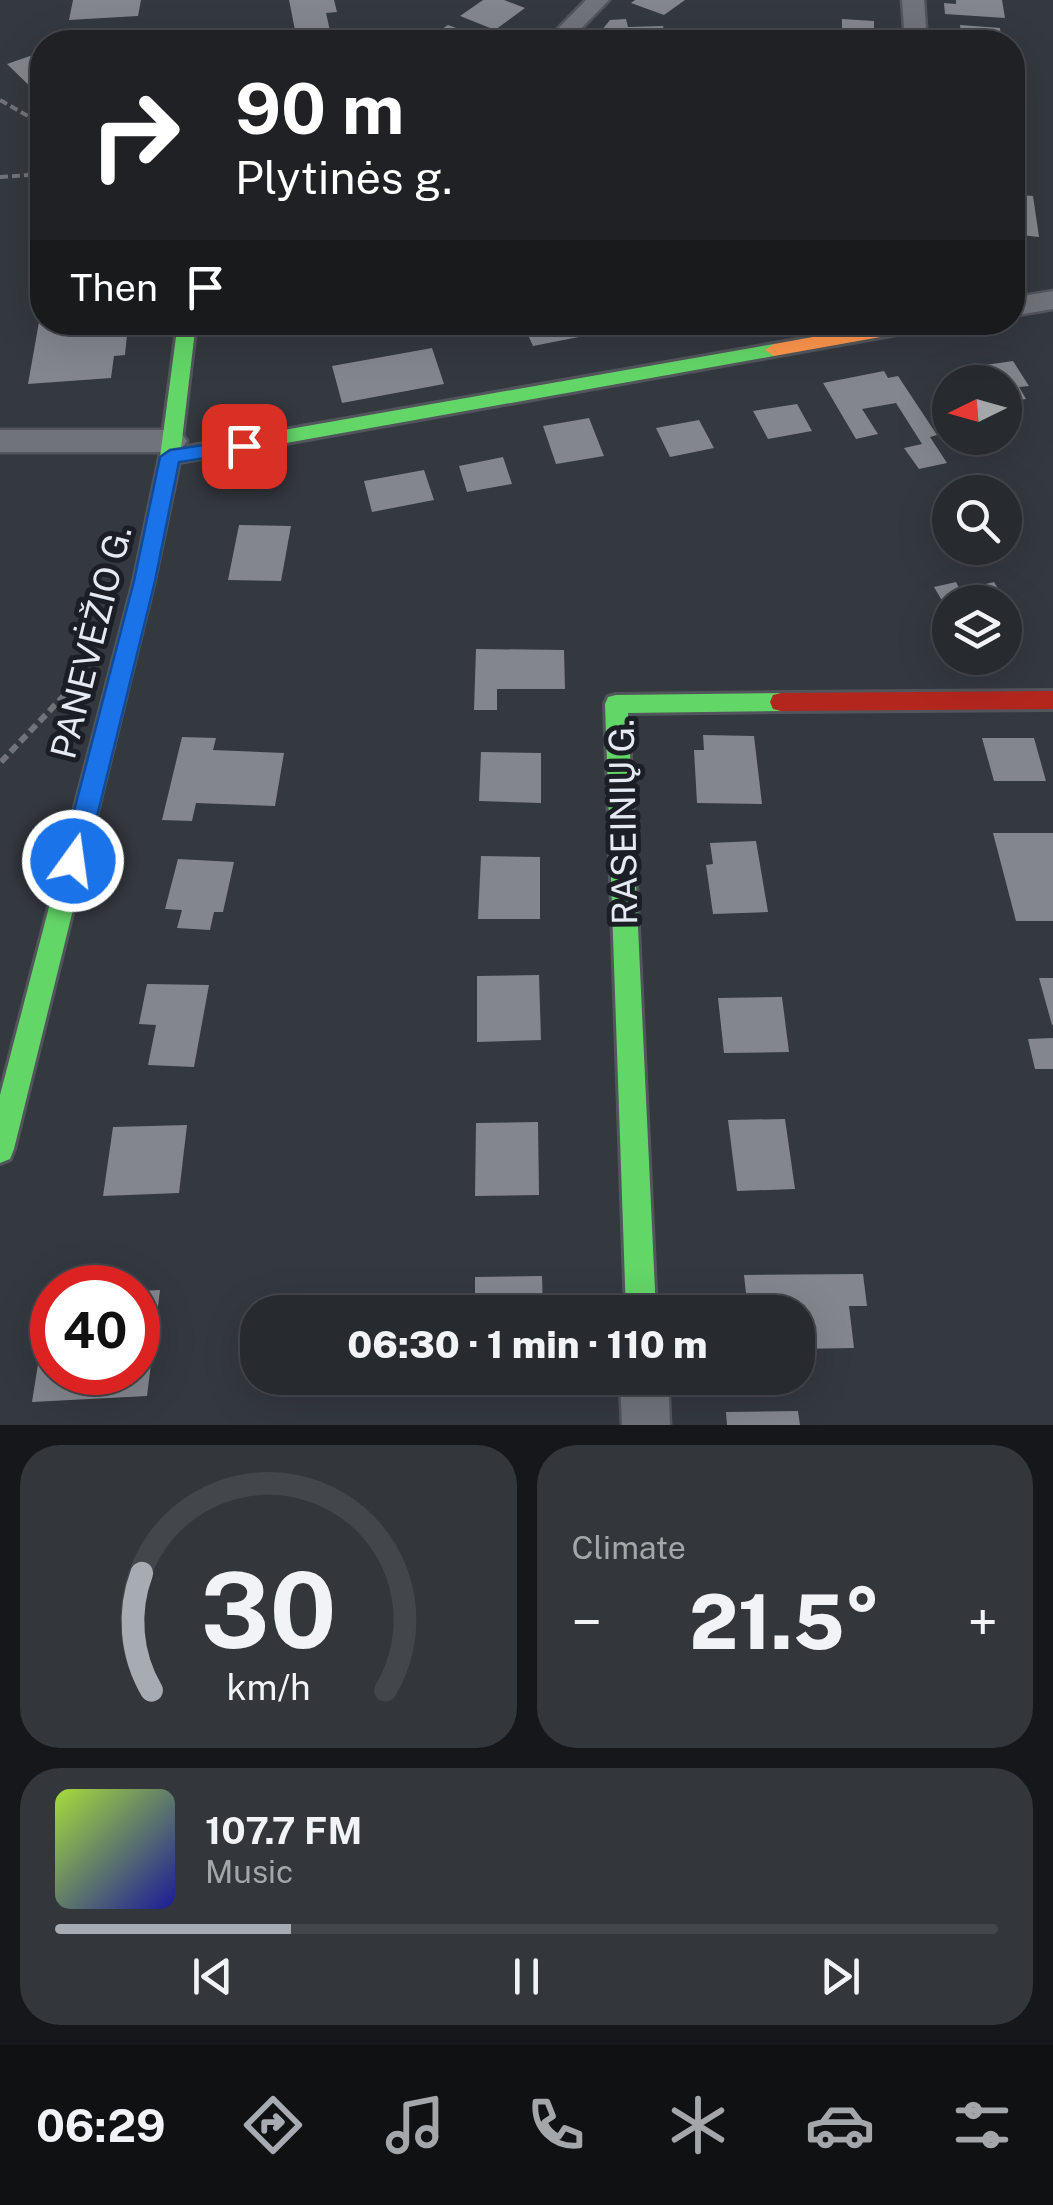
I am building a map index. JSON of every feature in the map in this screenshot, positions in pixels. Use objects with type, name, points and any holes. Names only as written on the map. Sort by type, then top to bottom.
[{"type":"street","points":[[568,30],[598,0]]},
{"type":"street","points":[[913,0],[915,30]]},
{"type":"street","points":[[1025,305],[1053,300]]},
{"type":"street","name":"PANEVĖŽIO G.","points":[[0,1148],[144,581],[171,449],[184,335]]},
{"type":"street","points":[[0,441],[171,449],[853,335]]},
{"type":"street","name":"RASEINIŲ G.","points":[[641,1295],[616,704],[1053,700]]},
{"type":"street","points":[[645,1395],[646,1425]]},
{"type":"path","points":[[0,100],[30,116]]},
{"type":"path","points":[[0,177],[29,175],[30,171]]},
{"type":"path","points":[[1,762],[74,684]]},
{"type":"building","points":[[73,0],[141,0],[138,16],[69,20]]},
{"type":"building","points":[[289,0],[334,0],[337,12],[326,13],[330,30],[295,30]]},
{"type":"building","points":[[483,0],[504,0],[525,8],[495,30],[460,16]]},
{"type":"building","points":[[685,0],[664,15],[631,3]]},
{"type":"building","points":[[956,0],[1002,0],[1005,18],[945,14],[944,3],[956,4]]},
{"type":"building","points":[[626,19],[628,27],[663,26],[664,30],[602,30],[610,20]]},
{"type":"building","points":[[842,19],[874,21],[874,30],[842,30]]},
{"type":"building","points":[[960,25],[1000,30],[961,30]]},
{"type":"building","points":[[30,56],[30,86],[7,64]]},
{"type":"building","points":[[1025,195],[1033,196],[1039,237],[1025,235]]},
{"type":"building","points":[[37,335],[127,335],[125,355],[114,356],[111,378],[28,384]]},
{"type":"building","points":[[528,335],[589,335],[533,346]]},
{"type":"building","points":[[432,348],[444,384],[342,403],[332,366]]},
{"type":"building","points":[[884,371],[888,378],[898,376],[932,427],[932,455],[942,455],[947,463],[919,469],[904,448],[922,444],[896,403],[862,409],[878,434],[856,439],[823,383]]},
{"type":"building","points":[[797,404],[812,431],[768,439],[753,411]]},
{"type":"building","points":[[589,418],[604,456],[556,464],[543,426]]},
{"type":"building","points":[[699,420],[714,448],[670,457],[656,428]]},
{"type":"building","points":[[503,457],[512,484],[467,492],[459,466]]},
{"type":"building","points":[[424,470],[434,500],[372,512],[364,481]]},
{"type":"building","points":[[239,525],[291,526],[281,581],[228,580]]},
{"type":"building","points":[[476,649],[564,650],[565,689],[497,689],[497,710],[474,710]]},
{"type":"building","points":[[703,735],[754,736],[762,804],[697,803],[694,750],[704,750]]},
{"type":"building","points":[[182,737],[216,738],[213,750],[284,753],[275,806],[196,803],[192,821],[162,820]]},
{"type":"building","points":[[982,738],[1034,738],[1046,781],[994,781]]},
{"type":"building","points":[[481,752],[541,753],[541,803],[479,801]]},
{"type":"building","points":[[993,833],[1053,833],[1053,921],[1016,921]]},
{"type":"building","points":[[756,841],[768,912],[713,914],[706,865],[713,864],[710,843]]},
{"type":"building","points":[[481,856],[540,857],[540,919],[478,919]]},
{"type":"building","points":[[178,859],[234,862],[223,912],[214,912],[210,930],[177,928],[182,910],[165,909]]},
{"type":"building","points":[[539,975],[541,1040],[477,1042],[477,976]]},
{"type":"building","points":[[1039,978],[1053,978],[1053,1025],[1052,1025]]},
{"type":"building","points":[[147,984],[209,985],[194,1067],[148,1065],[156,1025],[139,1024]]},
{"type":"building","points":[[782,997],[789,1052],[724,1053],[718,998]]},
{"type":"building","points":[[1053,1038],[1053,1069],[1035,1069],[1028,1039]]},
{"type":"building","points":[[785,1119],[795,1189],[737,1191],[728,1120]]},
{"type":"building","points":[[538,1122],[539,1195],[475,1196],[476,1123]]},
{"type":"building","points":[[187,1125],[179,1193],[103,1196],[113,1127]]},
{"type":"building","points":[[863,1274],[867,1306],[849,1306],[854,1348],[815,1349],[815,1295],[746,1295],[744,1275]]},
{"type":"building","points":[[542,1276],[543,1295],[475,1295],[475,1277]]},
{"type":"building","points":[[33,1395],[147,1395],[147,1396],[32,1402]]},
{"type":"building","points":[[798,1411],[800,1425],[727,1425],[726,1412]]},
{"type":"traffic: fast","points":[[0,1149],[144,581],[170,457],[185,335]]},
{"type":"traffic: fast","points":[[170,457],[774,350]]},
{"type":"traffic: fast","points":[[640,1295],[616,704],[781,702]]},
{"type":"traffic: slow","points":[[774,350],[858,335]]},
{"type":"traffic: jam","points":[[781,702],[1053,700]]},
{"type":"route","points":[[73,861],[144,581],[170,457],[244,446]]}]
